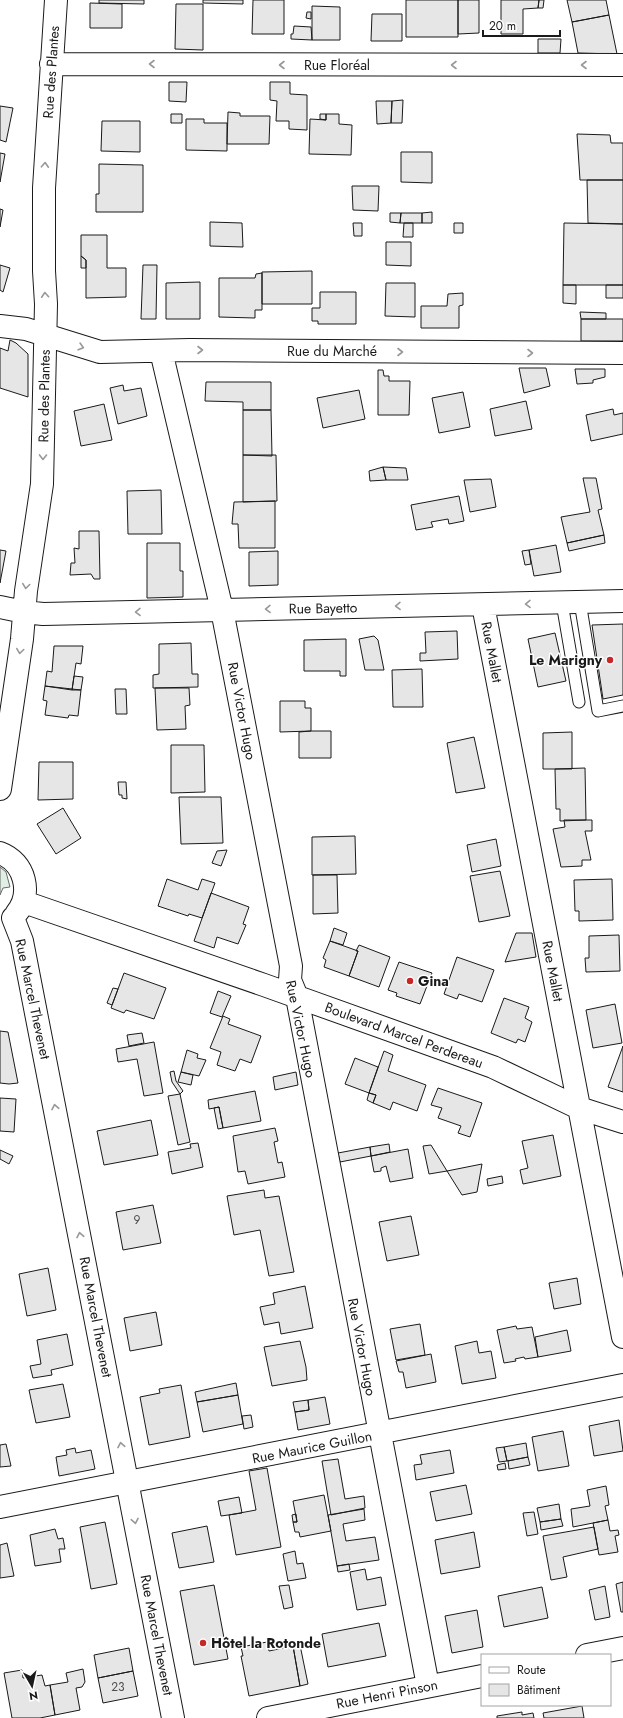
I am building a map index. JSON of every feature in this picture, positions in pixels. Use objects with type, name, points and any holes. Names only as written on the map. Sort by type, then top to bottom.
[{"type":"street","name":"Rue des Plantes","points":[[0,789],[22,639],[24,612],[42,484],[44,334],[46,304],[44,271],[44,188],[56,0]]},
{"type":"street","name":"Rue Floréal","points":[[51,64],[623,65]]},
{"type":"street","name":"Rue du Marché","points":[[0,326],[26,329],[100,352],[623,353]]},
{"type":"street","name":"Rue Victor Hugo","points":[[161,351],[222,610],[290,966],[290,980],[297,997],[428,1686]]},
{"type":"street","name":"Rue Bayetto","points":[[0,607],[43,614],[623,601]]},
{"type":"street","name":"Rue Mallet","points":[[483,605],[623,1337]]},
{"type":"street","points":[[0,853],[12,859],[20,868],[24,879],[26,890],[12,915]]},
{"type":"street","name":"Boulevard Marcel Perdereau","points":[[12,915],[297,997],[493,1067],[579,1108],[623,1122]]},
{"type":"street","name":"Rue Marcel Thevenet","points":[[12,915],[22,941],[174,1718]]},
{"type":"street","name":"Rue Maurice Guillon","points":[[0,1507],[623,1385]]},
{"type":"street","points":[[591,1654],[623,1648]]},
{"type":"street","name":"Rue Henri Pinson","points":[[268,1718],[481,1676]]},
{"type":"lane","points":[[571,602],[579,702]]},
{"type":"lane","points":[[571,602],[598,711],[623,706]]},
{"type":"green space","points":[[0,867],[6,872],[10,887],[3,888],[0,895]]},
{"type":"building","points":[[99,0],[144,0],[144,4],[99,3]]},
{"type":"building","points":[[203,0],[243,0],[243,4],[203,3]]},
{"type":"building","points":[[253,0],[284,0],[284,34],[252,34]]},
{"type":"building","points":[[406,0],[458,0],[458,37],[406,37]]},
{"type":"building","points":[[458,0],[479,0],[479,33],[458,34]]},
{"type":"building","points":[[501,0],[539,0],[538,8],[523,9],[523,34],[501,34]]},
{"type":"building","points":[[539,0],[544,0],[543,8],[538,8]]},
{"type":"building","points":[[567,0],[606,0],[609,15],[572,22]]},
{"type":"building","points":[[90,3],[122,4],[122,28],[90,28]]},
{"type":"building","points":[[176,4],[203,4],[203,50],[175,49]]},
{"type":"building","points":[[312,6],[340,7],[340,40],[312,40]]},
{"type":"building","points":[[307,12],[311,12],[311,19],[306,18]]},
{"type":"building","points":[[372,14],[402,14],[402,41],[371,41]]},
{"type":"building","points":[[609,15],[617,54],[578,53],[572,22]]},
{"type":"building","points":[[294,26],[311,27],[312,40],[291,39]]},
{"type":"building","points":[[538,39],[561,39],[560,53],[538,53]]},
{"type":"building","points":[[169,82],[187,82],[186,102],[169,101]]},
{"type":"building","points":[[270,82],[290,82],[290,94],[307,95],[307,130],[289,129],[289,121],[276,121],[277,101],[270,100]]},
{"type":"building","points":[[403,100],[402,123],[391,123],[392,101]]},
{"type":"building","points":[[376,101],[392,101],[391,123],[377,124]]},
{"type":"building","points":[[0,106],[13,108],[6,142],[0,140]]},
{"type":"building","points":[[228,112],[240,113],[240,116],[270,116],[269,144],[227,144]]},
{"type":"building","points":[[171,114],[182,114],[182,123],[171,123]]},
{"type":"building","points":[[320,114],[326,114],[326,120],[320,119]]},
{"type":"building","points":[[326,114],[339,114],[339,124],[352,125],[351,155],[309,154],[310,119],[326,120]]},
{"type":"building","points":[[186,119],[204,119],[204,123],[227,123],[227,151],[186,150]]},
{"type":"building","points":[[102,121],[140,121],[140,152],[101,151]]},
{"type":"building","points":[[577,134],[610,135],[611,143],[623,143],[623,180],[580,180]]},
{"type":"building","points":[[401,152],[432,152],[432,183],[401,182]]},
{"type":"building","points":[[0,153],[5,154],[0,182]]},
{"type":"building","points":[[99,164],[143,165],[143,212],[96,212],[96,194],[99,194]]},
{"type":"building","points":[[587,180],[623,180],[623,224],[588,223]]},
{"type":"building","points":[[352,186],[379,186],[378,211],[353,210]]},
{"type":"building","points":[[0,209],[3,210],[0,227]]},
{"type":"building","points":[[432,212],[432,223],[422,223],[422,213]]},
{"type":"building","points":[[390,213],[401,213],[400,223],[390,222]]},
{"type":"building","points":[[401,213],[422,213],[422,223],[400,223]]},
{"type":"building","points":[[210,222],[242,223],[243,247],[210,246]]},
{"type":"building","points":[[353,223],[362,223],[362,236],[354,236]]},
{"type":"building","points":[[404,223],[413,223],[413,237],[403,237]]},
{"type":"building","points":[[454,223],[463,223],[463,233],[454,233]]},
{"type":"building","points":[[564,223],[623,224],[623,285],[563,285]]},
{"type":"building","points":[[81,235],[107,235],[107,268],[126,268],[126,297],[86,298],[86,260],[81,256]]},
{"type":"building","points":[[386,242],[411,242],[411,266],[386,265]]},
{"type":"building","points":[[81,256],[86,260],[86,268],[81,268]]},
{"type":"building","points":[[0,265],[10,268],[3,292],[0,290]]},
{"type":"building","points":[[143,265],[157,265],[156,319],[141,319]]},
{"type":"building","points":[[312,271],[312,304],[262,304],[262,272]]},
{"type":"building","points":[[262,273],[262,310],[255,310],[255,318],[219,317],[219,278],[255,278],[256,274]]},
{"type":"building","points":[[200,282],[200,319],[166,319],[166,283]]},
{"type":"building","points":[[386,283],[415,283],[415,317],[385,316]]},
{"type":"building","points":[[563,285],[576,285],[576,304],[563,303]]},
{"type":"building","points":[[606,285],[623,285],[623,298],[606,298]]},
{"type":"building","points":[[320,292],[356,292],[356,324],[318,324],[318,321],[312,321],[312,308],[320,308]]},
{"type":"building","points":[[463,293],[463,305],[459,306],[459,328],[421,328],[421,306],[447,306],[448,294]]},
{"type":"building","points":[[580,312],[606,313],[606,319],[581,319]]},
{"type":"building","points":[[581,319],[623,319],[623,341],[581,341]]},
{"type":"building","points":[[10,340],[16,343],[28,354],[28,397],[0,388],[0,348],[8,351]]},
{"type":"building","points":[[519,368],[546,368],[550,386],[524,393]]},
{"type":"building","points":[[575,369],[605,369],[605,377],[593,380],[593,383],[577,384]]},
{"type":"building","points":[[378,370],[383,370],[384,376],[389,376],[389,381],[410,381],[409,415],[378,415]]},
{"type":"building","points":[[206,382],[271,382],[271,410],[243,410],[243,402],[205,401]]},
{"type":"building","points":[[123,385],[124,391],[141,388],[147,416],[118,424],[110,388]]},
{"type":"building","points":[[359,390],[365,419],[323,428],[317,398]]},
{"type":"building","points":[[463,392],[470,427],[439,433],[432,398]]},
{"type":"building","points":[[526,401],[532,429],[495,436],[490,409]]},
{"type":"building","points":[[104,404],[112,440],[81,446],[74,411]]},
{"type":"building","points":[[613,409],[614,415],[623,413],[623,434],[591,441],[586,415]]},
{"type":"building","points":[[243,410],[271,410],[272,456],[243,455]]},
{"type":"building","points":[[243,455],[276,455],[277,501],[243,502]]},
{"type":"building","points":[[383,467],[386,480],[370,481],[369,471]]},
{"type":"building","points":[[383,467],[406,468],[408,480],[386,480]]},
{"type":"building","points":[[583,478],[596,478],[602,509],[598,510],[604,535],[567,543],[561,517],[590,512]]},
{"type":"building","points":[[491,479],[496,507],[470,512],[464,480]]},
{"type":"building","points":[[161,490],[162,534],[128,534],[127,491]]},
{"type":"building","points":[[459,496],[464,521],[449,524],[448,519],[431,522],[433,527],[416,530],[411,505]]},
{"type":"building","points":[[275,501],[275,548],[239,548],[238,524],[232,524],[234,502]]},
{"type":"building","points":[[79,531],[99,531],[100,579],[94,579],[91,574],[70,575],[71,563],[75,563],[74,548],[79,549]]},
{"type":"building","points":[[604,535],[605,543],[569,551],[567,543]]},
{"type":"building","points":[[147,543],[180,543],[180,571],[183,571],[183,597],[147,598]]},
{"type":"building","points":[[556,545],[561,572],[534,576],[529,550]]},
{"type":"building","points":[[0,550],[6,551],[0,583]]},
{"type":"building","points":[[529,550],[531,564],[525,565],[522,551]]},
{"type":"building","points":[[278,551],[278,585],[249,586],[249,552]]},
{"type":"building","name":"Le Marigny","points":[[623,624],[623,695],[603,699],[592,625]]},
{"type":"building","points":[[457,631],[458,659],[420,661],[420,653],[426,653],[425,632]]},
{"type":"building","points":[[555,633],[566,681],[538,687],[528,639]]},
{"type":"building","points":[[374,636],[378,640],[384,670],[365,670],[359,639]]},
{"type":"building","points":[[346,639],[346,676],[340,676],[340,671],[304,671],[304,640]]},
{"type":"building","points":[[191,643],[192,674],[198,674],[198,687],[153,688],[153,675],[159,674],[159,644]]},
{"type":"building","points":[[54,646],[83,646],[81,664],[76,663],[72,690],[45,686],[47,671],[52,672]]},
{"type":"building","points":[[422,669],[423,707],[393,707],[392,670]]},
{"type":"building","points":[[74,676],[83,677],[81,690],[72,690]]},
{"type":"building","points":[[45,686],[81,690],[78,716],[69,715],[68,718],[45,715],[47,701],[43,700]]},
{"type":"building","points":[[155,688],[189,688],[190,705],[185,706],[186,729],[157,730]]},
{"type":"building","points":[[115,689],[126,689],[127,714],[116,714]]},
{"type":"building","points":[[280,701],[305,701],[305,708],[311,708],[311,731],[280,732]]},
{"type":"building","points":[[331,731],[331,758],[299,758],[299,732]]},
{"type":"building","points":[[572,732],[572,769],[543,769],[543,733]]},
{"type":"building","points":[[474,737],[485,788],[456,793],[447,743]]},
{"type":"building","points":[[171,745],[204,745],[205,792],[171,793]]},
{"type":"building","points":[[39,762],[73,762],[73,799],[38,800]]},
{"type":"building","points":[[585,768],[586,820],[560,821],[560,809],[556,809],[555,769]]},
{"type":"building","points":[[118,782],[126,782],[127,799],[122,798],[122,795],[119,795]]},
{"type":"building","points":[[179,797],[221,797],[223,843],[181,844]]},
{"type":"building","points":[[63,808],[81,838],[56,854],[37,824]]},
{"type":"building","points":[[564,820],[592,820],[592,831],[585,831],[591,860],[582,860],[582,866],[561,867],[553,829],[565,827]]},
{"type":"building","points":[[355,836],[356,874],[312,875],[312,837]]},
{"type":"building","points":[[496,839],[501,866],[472,872],[467,845]]},
{"type":"building","points":[[227,850],[221,866],[212,863],[217,851]]},
{"type":"building","points":[[500,871],[510,916],[479,922],[470,876]]},
{"type":"building","points":[[313,875],[337,875],[338,913],[313,914]]},
{"type":"building","points":[[167,879],[198,890],[202,879],[215,883],[202,918],[189,914],[188,916],[158,906]]},
{"type":"building","points":[[612,879],[613,920],[579,921],[579,911],[575,911],[574,880]]},
{"type":"building","points":[[211,893],[249,907],[243,924],[246,925],[238,944],[217,937],[214,948],[194,941]]},
{"type":"building","points":[[334,928],[347,933],[343,945],[330,941]]},
{"type":"building","points":[[516,933],[532,933],[536,957],[505,962]]},
{"type":"building","points":[[619,935],[620,971],[586,972],[585,958],[589,958],[589,936]]},
{"type":"building","points":[[330,941],[358,951],[349,976],[324,967],[326,960],[323,958]]},
{"type":"building","points":[[359,945],[390,957],[379,987],[349,976]]},
{"type":"building","points":[[457,957],[494,970],[482,1002],[459,994],[457,999],[444,994]]},
{"type":"building","name":"Gina","points":[[399,962],[432,973],[420,1004],[396,996],[397,993],[388,990]]},
{"type":"building","points":[[124,973],[166,988],[154,1019],[126,1010],[124,1013],[111,1008]]},
{"type":"building","points":[[113,988],[118,989],[112,1005],[107,1003]]},
{"type":"building","points":[[218,991],[231,996],[222,1017],[210,1013]]},
{"type":"building","points":[[504,998],[529,1007],[525,1018],[532,1022],[525,1042],[518,1039],[516,1043],[491,1033]]},
{"type":"building","points":[[615,1004],[622,1043],[593,1048],[586,1010]]},
{"type":"building","points":[[223,1016],[230,1019],[228,1024],[261,1036],[251,1063],[240,1059],[235,1071],[217,1065],[221,1052],[210,1048]]},
{"type":"building","points":[[0,1031],[8,1032],[18,1083],[0,1083]]},
{"type":"building","points":[[142,1033],[144,1043],[129,1046],[127,1035]]},
{"type":"building","points":[[154,1042],[163,1093],[144,1096],[137,1059],[118,1062],[116,1049]]},
{"type":"building","points":[[623,1046],[623,1092],[608,1087]]},
{"type":"building","points":[[187,1050],[198,1054],[197,1058],[206,1060],[199,1076],[181,1072]]},
{"type":"building","points":[[384,1051],[393,1055],[388,1071],[426,1085],[417,1111],[393,1102],[390,1110],[373,1103],[376,1095],[369,1093]]},
{"type":"building","points":[[355,1058],[378,1067],[369,1093],[345,1084]]},
{"type":"building","points":[[174,1071],[176,1081],[183,1091],[180,1094],[172,1082],[170,1072]]},
{"type":"building","points":[[181,1072],[193,1075],[191,1085],[178,1082]]},
{"type":"building","points":[[296,1072],[298,1085],[275,1090],[273,1077]]},
{"type":"building","points":[[438,1088],[482,1103],[470,1137],[458,1133],[461,1126],[438,1118],[442,1108],[431,1105]]},
{"type":"building","points":[[255,1091],[261,1121],[223,1128],[219,1107],[209,1109],[208,1100]]},
{"type":"building","points":[[369,1093],[376,1095],[373,1103],[367,1100]]},
{"type":"building","points":[[180,1094],[190,1142],[178,1145],[168,1096]]},
{"type":"building","points":[[0,1098],[16,1099],[14,1132],[0,1131]]},
{"type":"building","points":[[219,1107],[223,1128],[218,1129],[214,1108]]},
{"type":"building","points":[[151,1120],[158,1155],[104,1165],[97,1131]]},
{"type":"building","points":[[275,1128],[278,1141],[274,1142],[278,1163],[282,1162],[285,1177],[248,1184],[245,1171],[238,1172],[233,1136]]},
{"type":"building","points":[[553,1135],[561,1176],[523,1184],[520,1170],[528,1168],[522,1141]]},
{"type":"building","points":[[198,1143],[203,1167],[172,1174],[168,1152],[191,1148],[190,1144]]},
{"type":"building","points":[[389,1144],[390,1152],[371,1156],[370,1147]]},
{"type":"building","points":[[431,1145],[447,1171],[429,1174],[423,1146]]},
{"type":"building","points":[[370,1147],[371,1156],[340,1162],[338,1153]]},
{"type":"building","points":[[408,1149],[413,1178],[390,1182],[386,1166],[381,1168],[381,1171],[374,1172],[371,1156]]},
{"type":"building","points":[[0,1150],[13,1156],[9,1164],[0,1159]]},
{"type":"building","points":[[482,1164],[477,1192],[462,1195],[447,1171]]},
{"type":"building","points":[[502,1176],[503,1183],[488,1186],[487,1179]]},
{"type":"building","points":[[264,1190],[265,1198],[279,1196],[294,1272],[269,1276],[260,1230],[234,1235],[227,1196]]},
{"type":"building","points":[[153,1205],[161,1243],[123,1250],[116,1212]]},
{"type":"building","points":[[411,1216],[419,1255],[387,1261],[379,1222]]},
{"type":"building","points":[[48,1268],[56,1310],[27,1316],[19,1274]]},
{"type":"building","points":[[577,1278],[581,1304],[554,1309],[549,1283]]},
{"type":"building","points":[[305,1286],[313,1328],[281,1334],[279,1322],[264,1325],[260,1307],[275,1304],[273,1293]]},
{"type":"building","points":[[156,1312],[162,1345],[130,1351],[124,1318]]},
{"type":"building","points":[[420,1324],[425,1355],[396,1360],[390,1329]]},
{"type":"building","points":[[516,1326],[517,1329],[532,1327],[538,1357],[525,1359],[524,1357],[515,1359],[516,1361],[504,1363],[497,1330]]},
{"type":"building","points":[[567,1330],[571,1351],[538,1357],[535,1337]]},
{"type":"building","points":[[67,1334],[73,1365],[51,1370],[52,1375],[33,1378],[30,1366],[41,1364],[37,1340]]},
{"type":"building","points":[[300,1341],[306,1367],[307,1380],[272,1386],[264,1347]]},
{"type":"building","points":[[477,1341],[479,1353],[491,1351],[496,1378],[462,1384],[455,1346]]},
{"type":"building","points":[[431,1354],[436,1382],[406,1388],[403,1372],[399,1372],[396,1361]]},
{"type":"building","points":[[236,1383],[238,1395],[197,1402],[195,1392]]},
{"type":"building","points":[[63,1384],[70,1417],[36,1423],[29,1390]]},
{"type":"building","points":[[181,1385],[190,1437],[149,1445],[140,1397],[160,1393],[159,1389]]},
{"type":"building","points":[[238,1395],[243,1424],[203,1432],[197,1402]]},
{"type":"building","points":[[325,1397],[330,1424],[298,1430],[295,1412],[309,1410],[308,1400]]},
{"type":"building","points":[[308,1400],[309,1410],[295,1412],[293,1402]]},
{"type":"building","points":[[251,1415],[253,1427],[244,1429],[242,1416]]},
{"type":"building","points":[[619,1420],[623,1451],[594,1456],[589,1426]]},
{"type":"building","points":[[563,1431],[569,1466],[538,1471],[532,1437]]},
{"type":"building","points":[[526,1443],[528,1457],[507,1461],[504,1447]]},
{"type":"building","points":[[6,1444],[11,1466],[0,1467],[0,1445]]},
{"type":"building","points":[[504,1447],[507,1461],[499,1462],[496,1448]]},
{"type":"building","points":[[75,1448],[76,1453],[91,1450],[95,1469],[59,1476],[56,1457],[67,1455],[66,1450]]},
{"type":"building","points":[[450,1450],[454,1473],[416,1480],[414,1465],[422,1464],[420,1455]]},
{"type":"building","points":[[528,1457],[530,1465],[509,1469],[508,1461]]},
{"type":"building","points":[[338,1459],[345,1499],[364,1496],[365,1508],[331,1515],[322,1461]]},
{"type":"building","points":[[505,1463],[506,1469],[498,1470],[497,1465]]},
{"type":"building","points":[[267,1468],[281,1547],[236,1555],[229,1515],[256,1510],[249,1471]]},
{"type":"building","points":[[466,1485],[472,1514],[436,1521],[430,1492]]},
{"type":"building","points":[[606,1486],[609,1505],[605,1506],[608,1520],[573,1527],[571,1509],[590,1506],[587,1490]]},
{"type":"building","points":[[324,1495],[331,1531],[300,1537],[299,1532],[295,1532],[293,1522],[297,1522],[293,1501]]},
{"type":"building","points":[[239,1497],[242,1513],[221,1516],[218,1501]]},
{"type":"building","points":[[559,1504],[561,1519],[540,1522],[537,1508]]},
{"type":"building","points":[[364,1509],[365,1520],[343,1524],[346,1541],[375,1537],[379,1560],[337,1566],[328,1515]]},
{"type":"building","points":[[534,1512],[538,1534],[527,1536],[523,1513]]},
{"type":"building","points":[[296,1514],[297,1522],[293,1522],[292,1515]]},
{"type":"building","points":[[561,1519],[563,1526],[541,1530],[540,1522]]},
{"type":"building","points":[[608,1520],[610,1531],[618,1530],[619,1535],[615,1536],[618,1552],[599,1555],[593,1523]]},
{"type":"building","points":[[105,1522],[117,1584],[91,1589],[80,1527]]},
{"type":"building","points":[[207,1526],[214,1562],[179,1568],[172,1533]]},
{"type":"building","points":[[594,1527],[598,1549],[563,1557],[567,1577],[551,1580],[543,1536]]},
{"type":"building","points":[[55,1529],[58,1539],[63,1538],[65,1549],[59,1549],[61,1562],[35,1566],[30,1535]]},
{"type":"building","points":[[474,1532],[480,1567],[441,1574],[435,1540]]},
{"type":"building","points":[[7,1543],[14,1576],[0,1578],[0,1545]]},
{"type":"building","points":[[295,1551],[297,1564],[303,1563],[306,1578],[288,1581],[283,1554]]},
{"type":"building","points":[[349,1564],[350,1570],[338,1572],[337,1566]]},
{"type":"building","points":[[365,1569],[367,1580],[381,1577],[386,1605],[357,1610],[350,1572]]},
{"type":"building","points":[[623,1582],[623,1612],[621,1612],[616,1584]]},
{"type":"building","points":[[214,1585],[228,1659],[194,1665],[180,1591]]},
{"type":"building","points":[[289,1585],[293,1607],[284,1609],[279,1586]]},
{"type":"building","points":[[605,1586],[610,1617],[595,1620],[589,1590]]},
{"type":"building","points":[[542,1587],[548,1618],[504,1627],[498,1596]]},
{"type":"building","points":[[477,1610],[483,1647],[452,1653],[445,1616]]},
{"type":"building","points":[[379,1623],[386,1656],[328,1667],[322,1634]]},
{"type":"building","points":[[267,1642],[269,1651],[293,1646],[300,1686],[249,1696],[241,1656],[243,1656],[241,1647]]},
{"type":"building","points":[[300,1645],[308,1684],[300,1686],[293,1646]]},
{"type":"building","points":[[129,1648],[133,1671],[98,1678],[94,1655]]},
{"type":"building","points":[[83,1669],[85,1682],[82,1687],[76,1688],[80,1710],[55,1715],[50,1685],[68,1682],[66,1673]]},
{"type":"building","points":[[22,1670],[23,1678],[42,1675],[45,1686],[50,1685],[55,1715],[40,1718],[12,1718],[4,1673]]},
{"type":"building","points":[[133,1671],[138,1696],[103,1703],[98,1678]]},
{"type":"building","points":[[582,1706],[584,1718],[544,1718],[543,1713]]},
{"type":"building","points":[[522,1712],[522,1715],[533,1713],[534,1718],[497,1718],[497,1716]]},
{"type":"place","name":"Le Marigny","points":[[610,660]]},
{"type":"place","name":"Gina","points":[[410,981]]},
{"type":"place","name":"Hôtel la Rotonde","points":[[203,1643]]}]
